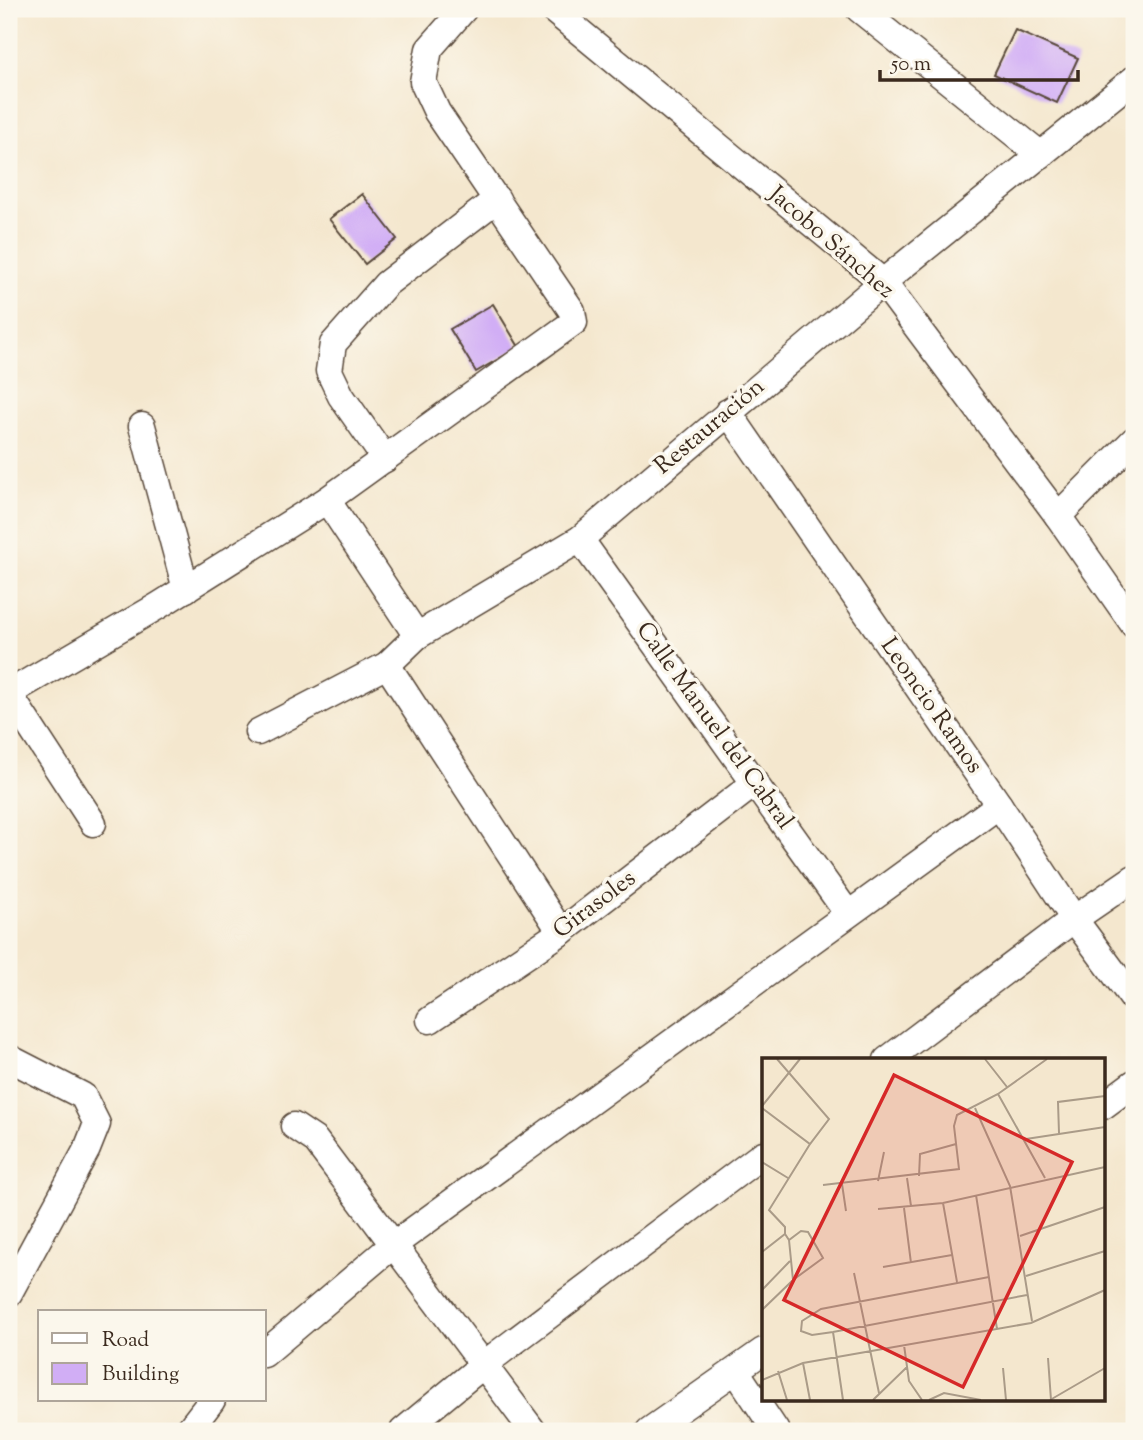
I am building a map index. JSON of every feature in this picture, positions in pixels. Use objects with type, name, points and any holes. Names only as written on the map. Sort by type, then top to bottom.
[{"type":"street","points":[[93,823],[9,693],[186,589],[327,500],[574,322],[572,311],[438,112],[423,82],[429,49],[464,9]]},
{"type":"street","name":"Jacobo Sánchez","points":[[552,9],[884,282],[1058,516],[1134,625]]},
{"type":"street","points":[[859,9],[1041,155]]},
{"type":"street","name":"Restauración","points":[[258,732],[387,665],[417,636],[580,539],[884,282],[1134,79]]},
{"type":"street","points":[[385,459],[341,396],[329,371],[333,344],[386,284],[497,199]]},
{"type":"street","name":"Leoncio Ramos","points":[[728,412],[1074,919],[1134,1000]]},
{"type":"street","points":[[142,426],[186,589]]},
{"type":"street","points":[[1058,516],[1134,440]]},
{"type":"street","points":[[327,500],[417,636]]},
{"type":"street","name":"Calle Manuel del Cabral","points":[[580,539],[848,914]]},
{"type":"street","points":[[387,665],[561,932]]},
{"type":"street","name":"Girasoles","points":[[430,1020],[561,932],[755,783]]},
{"type":"street","points":[[266,1352],[393,1245],[999,806]]},
{"type":"street","points":[[890,1058],[1074,919],[1134,878]]},
{"type":"street","points":[[9,1059],[83,1096],[97,1124],[87,1149],[9,1293]]},
{"type":"street","points":[[1104,1105],[1134,1083]]},
{"type":"street","points":[[294,1126],[315,1140],[533,1431]]},
{"type":"street","points":[[402,1431],[483,1365],[762,1155]]},
{"type":"street","points":[[649,1431],[762,1352]]},
{"type":"street","points":[[736,1371],[776,1431]]},
{"type":"street","points":[[188,1431],[210,1402]]},
{"type":"building","points":[[1015,30],[1078,58],[1057,103],[994,74]]},
{"type":"building","points":[[362,194],[397,239],[365,264],[329,219]]},
{"type":"building","points":[[493,304],[519,347],[476,372],[450,329]]}]
